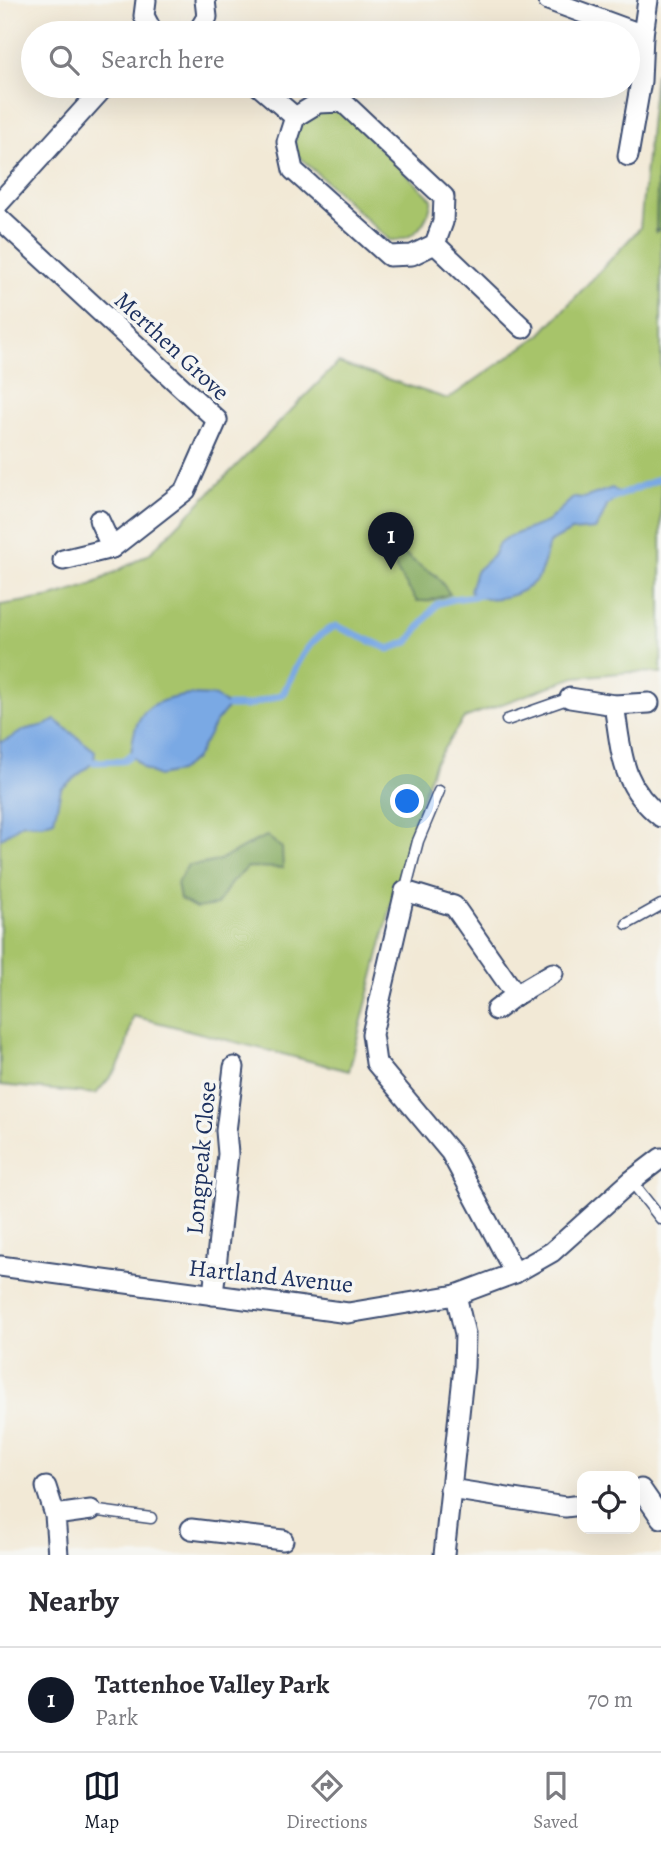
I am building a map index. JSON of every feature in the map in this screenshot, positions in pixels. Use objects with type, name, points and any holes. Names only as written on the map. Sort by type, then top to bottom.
[{"type":"street","points":[[146,0],[144,16],[147,21]]},
{"type":"street","points":[[204,21],[205,0]]},
{"type":"street","points":[[548,0],[605,21]]},
{"type":"street","points":[[640,87],[648,0]]},
{"type":"street","points":[[0,202],[94,98]]},
{"type":"street","points":[[273,98],[295,117]]},
{"type":"street","points":[[628,156],[638,98]]},
{"type":"street","points":[[343,102],[444,197],[443,222],[435,244],[412,254],[389,256],[293,170],[287,142],[295,117],[318,103],[343,102]]},
{"type":"street","name":"Merthen Grove","points":[[0,219],[217,421],[186,490],[112,548],[63,559]]},
{"type":"street","points":[[435,244],[523,328]]},
{"type":"street","points":[[99,520],[112,548]]},
{"type":"street","points":[[570,698],[614,705],[649,703]]},
{"type":"street","points":[[614,705],[624,765],[631,786],[644,803],[661,817]]},
{"type":"street","points":[[515,1273],[451,1153],[376,1063],[372,1034],[405,891],[454,906],[516,995]]},
{"type":"street","points":[[496,1010],[553,972]]},
{"type":"street","name":"Longpeak Close","points":[[213,1295],[234,1066]]},
{"type":"street","name":"Hartland Avenue","points":[[0,1266],[348,1313],[456,1295],[515,1273],[552,1252],[631,1181],[661,1158]]},
{"type":"street","points":[[444,1555],[464,1367],[465,1334],[456,1295]]},
{"type":"street","points":[[46,1487],[55,1515],[58,1555]]},
{"type":"street","points":[[450,1489],[565,1507],[577,1506]]},
{"type":"street","points":[[640,1490],[661,1518]]},
{"type":"street","points":[[55,1515],[91,1510]]},
{"type":"street","points":[[191,1529],[247,1546],[282,1540]]},
{"type":"lane","points":[[507,720],[570,698]]},
{"type":"lane","points":[[405,891],[418,841],[439,791]]},
{"type":"lane","points":[[627,924],[661,905]]},
{"type":"lane","points":[[631,1181],[661,1219]]},
{"type":"lane","points":[[91,1510],[151,1518]]},
{"type":"green space","points":[[661,68],[661,228],[656,232],[658,145],[655,75]]},
{"type":"green space","points":[[661,70],[661,673],[631,672],[575,677],[464,718],[435,762],[409,836],[349,1071],[133,1016],[125,1052],[117,1069],[96,1094],[0,1085],[0,605],[52,597],[91,585],[149,554],[338,363],[448,399],[540,335],[640,228],[655,75]]},
{"type":"green space","points":[[332,107],[348,117],[432,199],[423,223],[413,234],[398,240],[389,240],[293,151],[299,121]]},
{"type":"green space","points":[[397,538],[403,553],[436,575],[450,594],[429,601],[417,601],[397,571],[389,553]]},
{"type":"green space","points":[[267,836],[282,848],[283,868],[248,867],[231,883],[217,905],[196,908],[180,899],[177,883],[188,865],[221,859]]},
{"type":"water","points":[[612,488],[621,494],[607,506],[595,529],[571,531],[549,543],[541,572],[530,586],[507,597],[474,596],[470,590],[476,571],[493,556],[499,543],[547,522],[574,497],[584,498]]},
{"type":"water","points":[[191,695],[214,696],[229,706],[215,723],[196,758],[178,772],[158,776],[144,769],[131,755],[140,718],[154,705]]},
{"type":"water","points":[[55,720],[95,751],[94,762],[61,789],[54,820],[42,824],[23,823],[0,839],[0,742]]},
{"type":"waterway","points":[[613,498],[661,478]]},
{"type":"waterway","points":[[229,706],[247,706],[283,694],[310,645],[317,637],[336,626],[389,649],[408,642],[437,604],[481,595]]},
{"type":"waterway","points":[[94,762],[122,761],[131,755]]},
{"type":"place","name":"Tattenhoe Valley Park","points":[[391,570]]}]
